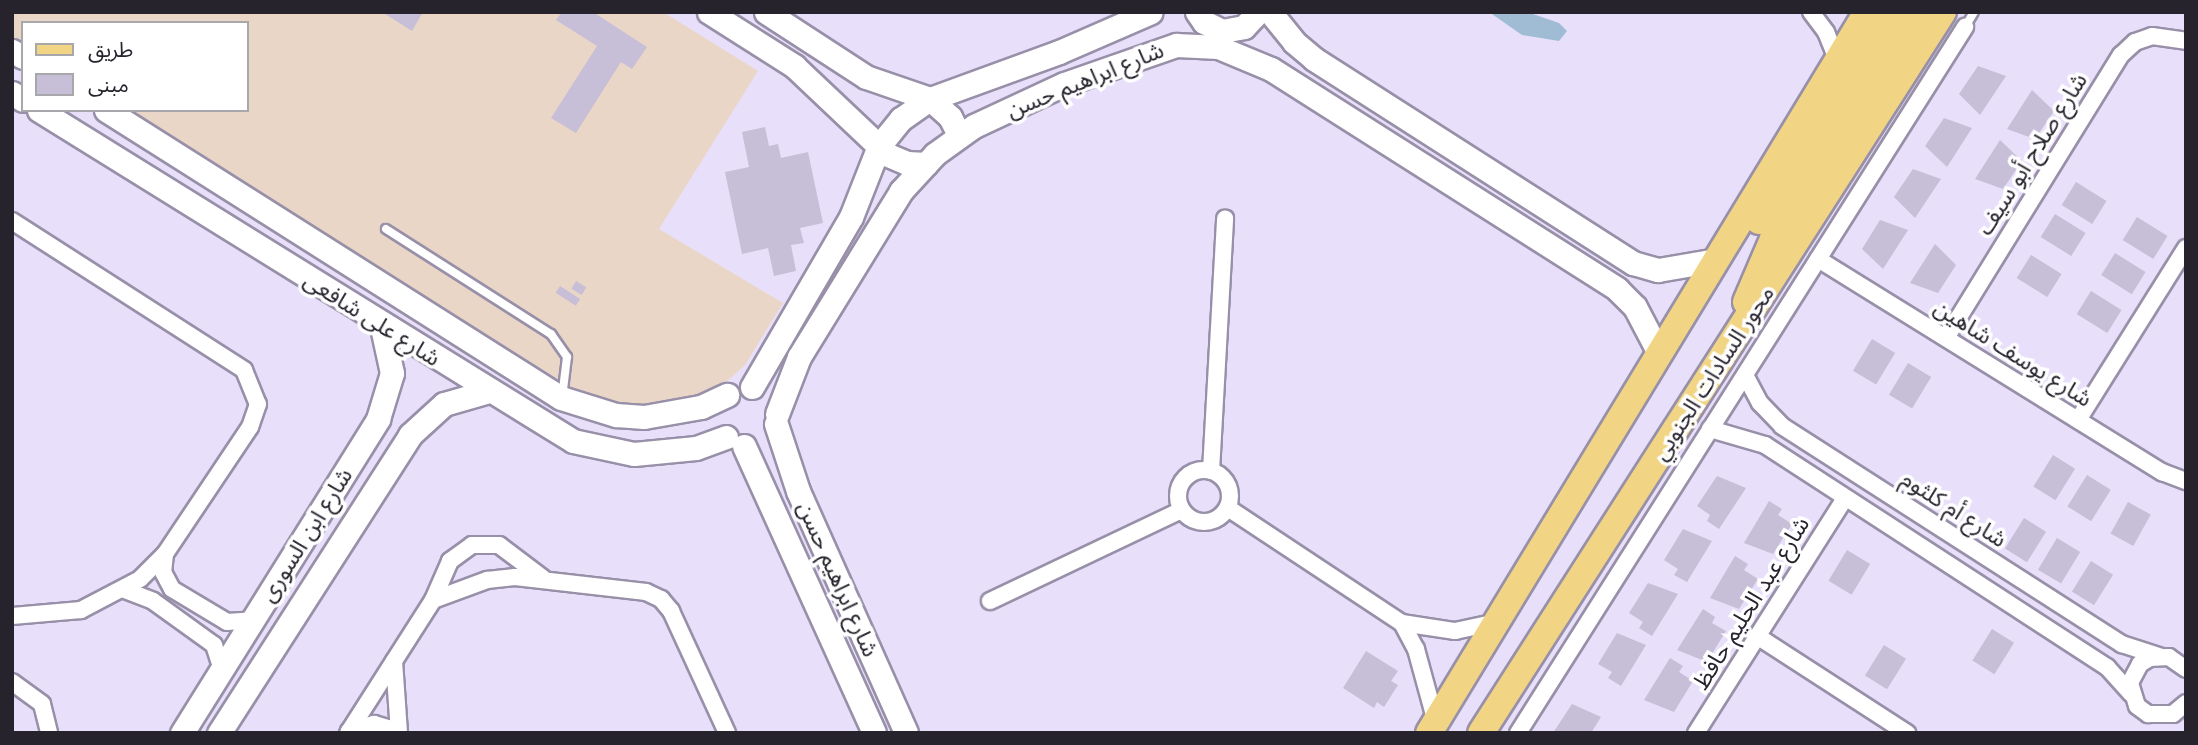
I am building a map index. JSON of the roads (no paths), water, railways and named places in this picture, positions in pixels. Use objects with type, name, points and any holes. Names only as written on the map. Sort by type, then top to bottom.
[{"type":"main road","points":[[1433,727],[1867,12]]},
{"type":"main road","points":[[1716,260],[1767,211],[1891,12]]},
{"type":"main road","points":[[1738,335],[1753,279],[1773,239],[1914,12]]},
{"type":"main road","name":"محور السادات الجنوبي","points":[[1481,733],[1943,12]]},
{"type":"street","points":[[709,12],[794,66],[879,146],[898,160],[926,164]]},
{"type":"street","points":[[766,12],[866,77],[930,99],[944,110],[959,135]]},
{"type":"street","name":"شارع ابراهيم حسن","points":[[752,387],[851,217],[879,146],[901,119],[930,99],[1059,52],[1151,12]]},
{"type":"street","points":[[1197,12],[1220,39],[1244,27],[1258,12]]},
{"type":"street","points":[[1270,12],[1294,43],[1314,59],[1633,263],[1658,270],[1716,260]]},
{"type":"street","points":[[1811,12],[1826,32],[1838,61]]},
{"type":"street","points":[[1518,733],[1965,27]]},
{"type":"street","name":"شارع صلاح أبو سيف","points":[[1946,338],[2121,55],[2152,36],[2186,41]]},
{"type":"street","name":"شارع ابراهيم حسن","points":[[906,733],[798,491],[776,419],[799,357],[901,191],[959,135],[1064,84],[1155,49],[1220,39],[1617,289],[1635,307],[1660,354]]},
{"type":"street","name":"شارع على شافعى","points":[[42,112],[544,426],[603,450],[665,453],[735,441]]},
{"type":"street","name":"شارع على شافعى","points":[[109,112],[561,398],[606,413],[644,417],[691,409],[727,395]]},
{"type":"street","points":[[1211,471],[1225,218]]},
{"type":"street","points":[[12,220],[234,362],[252,380],[258,404],[250,427],[165,554],[125,590],[80,610],[12,616]]},
{"type":"street","points":[[2078,420],[2186,248]]},
{"type":"street","name":"شارع يوسف شاهين","points":[[1818,259],[2162,472],[2186,481]]},
{"type":"street","name":"شارع ابن السورى","points":[[182,733],[273,589],[388,397],[392,373],[382,327]]},
{"type":"street","name":"شارع أم كلثوم","points":[[1745,375],[1760,402],[1782,426],[2122,644],[2164,656]]},
{"type":"street","points":[[752,387],[769,396],[776,419],[765,440],[735,441],[718,416],[727,395],[752,387]]},
{"type":"street","name":"شارع ابن السورى","points":[[219,733],[299,606],[425,418],[466,395],[488,391]]},
{"type":"street","points":[[1710,429],[1765,445],[2107,667],[2148,714],[2157,733]]},
{"type":"street","name":"شارع ابراهيم حسن","points":[[735,441],[874,733]]},
{"type":"street","points":[[1182,510],[1181,485],[1194,473],[1211,471],[1228,486],[1228,508]]},
{"type":"street","name":"شارع عبد الحليم حافظ","points":[[1696,733],[1845,498]]},
{"type":"street","points":[[1182,510],[1205,522],[1228,508]]},
{"type":"street","points":[[1228,508],[1402,623],[1455,631],[1497,622]]},
{"type":"street","points":[[990,601],[1182,510]]},
{"type":"street","points":[[348,732],[433,600],[450,561],[472,545],[499,545],[543,578]]},
{"type":"street","points":[[165,554],[163,572],[172,589],[227,622],[253,620]]},
{"type":"street","points":[[2000,597],[2014,574]]},
{"type":"street","points":[[433,600],[486,580],[543,578],[646,592],[661,599],[671,611],[727,733]]},
{"type":"street","points":[[273,589],[299,606]]},
{"type":"street","points":[[125,590],[153,601],[214,645],[222,670]]},
{"type":"street","points":[[1402,623],[1416,649],[1433,727]]},
{"type":"street","points":[[1757,636],[1898,731]]},
{"type":"street","points":[[2131,694],[2130,683],[2140,664],[2164,656],[2186,659]]},
{"type":"street","points":[[2164,656],[2186,669]]},
{"type":"street","points":[[348,732],[374,724],[399,732],[394,661]]},
{"type":"street","points":[[12,682],[42,704],[49,733]]},
{"type":"street","points":[[2148,714],[2173,715],[2185,710]]},
{"type":"lane","points":[[1965,27],[1974,12]]},
{"type":"lane","points":[[386,229],[551,334],[567,357],[561,398]]},
{"type":"water","points":[[1489,12],[1527,12],[1559,23],[1567,31],[1559,41],[1522,35]]}]
